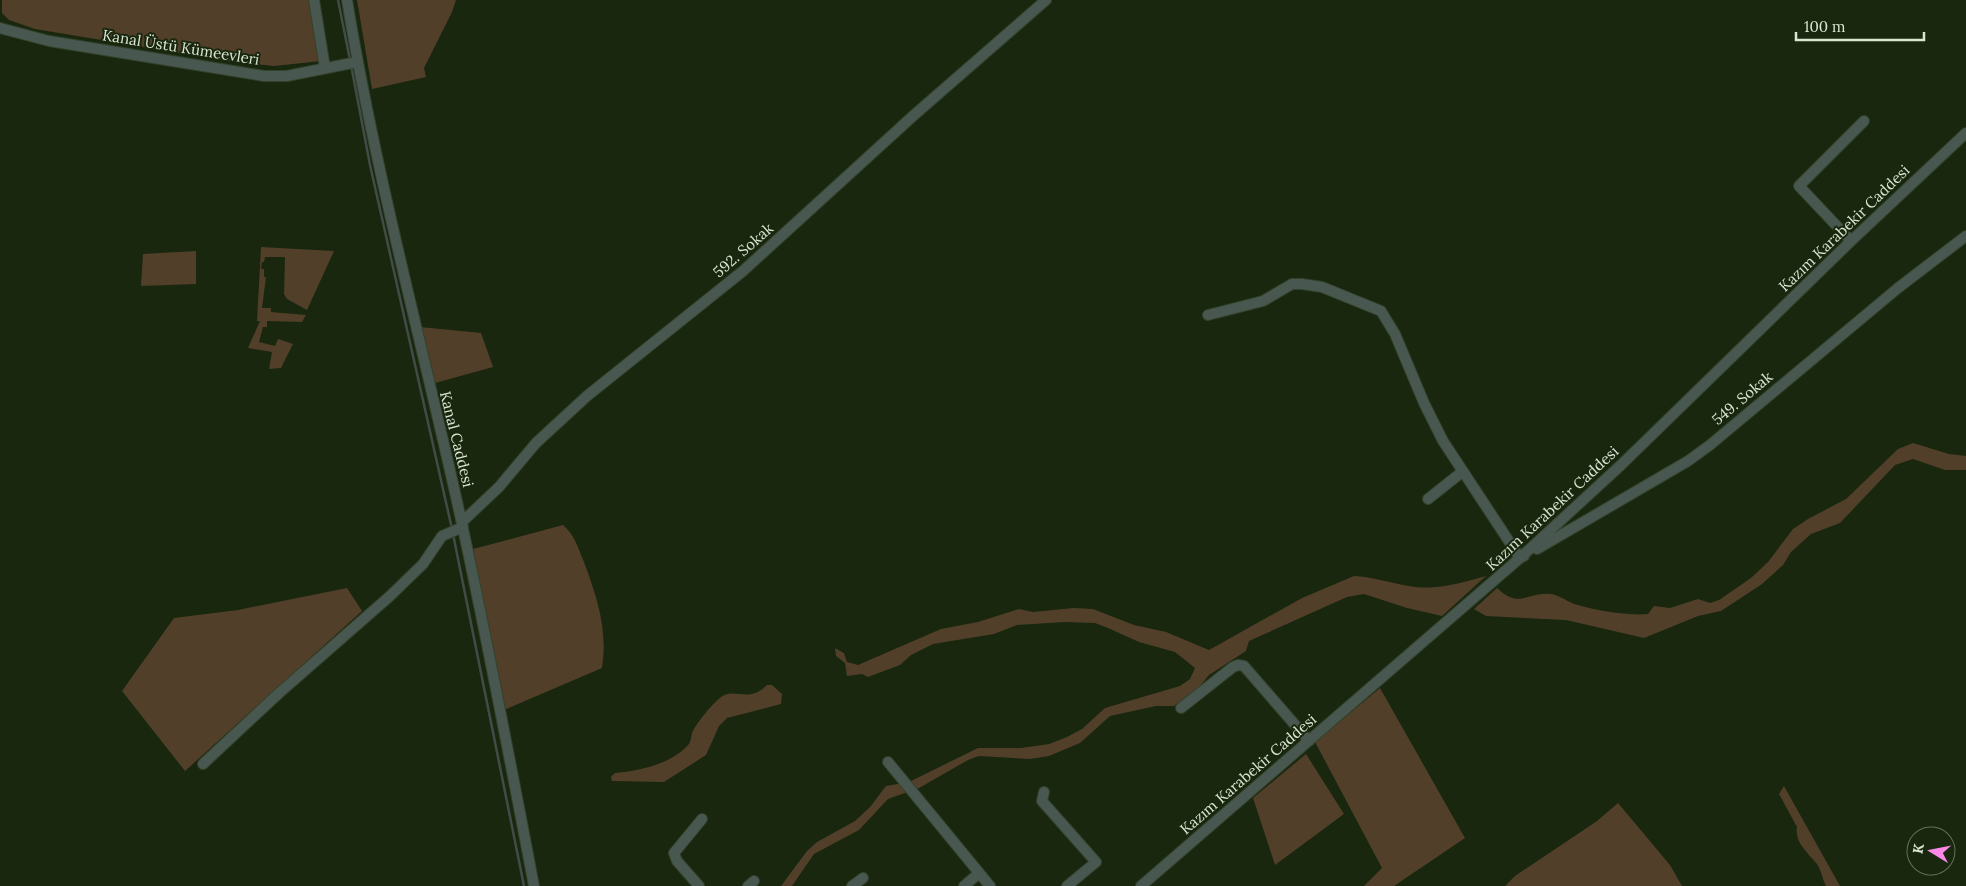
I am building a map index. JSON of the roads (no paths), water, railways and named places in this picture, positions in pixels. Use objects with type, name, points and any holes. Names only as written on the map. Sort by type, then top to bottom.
[{"type":"street","points":[[314,0],[327,68]]},
{"type":"street","name":"Kanal Caddesi","points":[[347,0],[357,62],[534,886]]},
{"type":"street","name":"592. Sokak","points":[[202,764],[278,694],[390,596],[423,564],[440,539],[457,528],[498,487],[536,443],[587,396],[744,271],[912,116],[1046,0]]},
{"type":"street","name":"Kanal Üstü Kümeevleri","points":[[0,28],[49,40],[264,76],[287,76],[357,62]]},
{"type":"street","points":[[1851,241],[1799,186],[1864,121]]},
{"type":"street","name":"Kazım Karabekir Caddesi","points":[[1141,886],[1520,558],[1621,465],[1851,241],[1966,133]]},
{"type":"street","name":"549. Sokak","points":[[1520,558],[1688,461],[1710,445],[1891,294],[1966,236]]},
{"type":"street","points":[[1208,315],[1263,301],[1292,284],[1322,288],[1375,307],[1386,316],[1424,403],[1462,472],[1520,558]]},
{"type":"street","points":[[1428,499],[1462,472]]},
{"type":"street","points":[[1181,708],[1238,665],[1249,669],[1308,741]]},
{"type":"street","points":[[888,762],[978,874],[990,886]]},
{"type":"street","points":[[1044,792],[1042,801],[1096,862],[1066,886]]},
{"type":"street","points":[[699,886],[675,859],[674,853],[702,820]]},
{"type":"street","points":[[964,886],[978,874]]},
{"type":"street","points":[[852,886],[863,878]]},
{"type":"waterway","points":[[338,0],[350,60]]},
{"type":"waterway","points":[[351,65],[370,165],[452,529]]},
{"type":"waterway","points":[[453,534],[524,886]]}]
